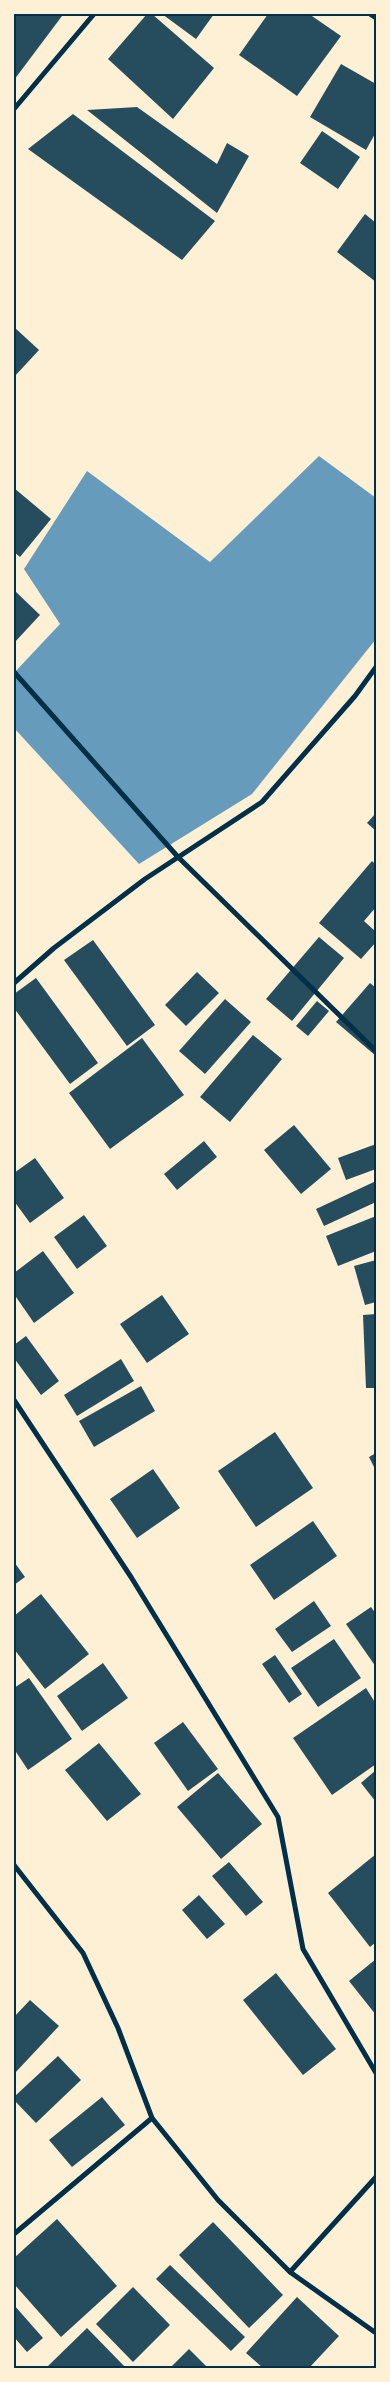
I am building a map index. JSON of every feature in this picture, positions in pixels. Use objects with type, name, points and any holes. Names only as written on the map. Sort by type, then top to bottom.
[{"type":"street","points":[[14,109],[94,14]]},
{"type":"street","points":[[370,14],[376,18]]},
{"type":"street","points":[[14,983],[54,948],[146,879],[262,802],[356,696],[376,667]]},
{"type":"street","points":[[14,672],[178,857],[376,1051]]},
{"type":"street","points":[[14,1400],[131,1577],[278,1817],[303,1949],[376,2073]]},
{"type":"street","points":[[14,1865],[83,1953],[118,2028],[152,2118],[218,2200],[290,2272],[376,2333]]},
{"type":"street","points":[[14,2234],[152,2118]]},
{"type":"street","points":[[290,2272],[376,2177]]},
{"type":"water","points":[[319,456],[376,498],[376,639],[252,794],[139,864],[14,728],[14,673],[60,624],[24,569],[87,471],[210,562]]},
{"type":"building","points":[[14,14],[59,14],[62,16],[14,80]]},
{"type":"building","points":[[147,14],[152,14],[214,68],[173,119],[108,59]]},
{"type":"building","points":[[162,14],[214,14],[196,39]]},
{"type":"building","points":[[268,14],[309,14],[341,36],[297,96],[239,55]]},
{"type":"building","points":[[341,64],[376,84],[376,132],[366,150],[310,117]]},
{"type":"building","points":[[137,107],[217,164],[227,143],[249,156],[217,213],[87,110]]},
{"type":"building","points":[[73,114],[215,221],[182,260],[28,149]]},
{"type":"building","points":[[322,131],[360,157],[338,189],[300,163]]},
{"type":"building","points":[[365,214],[376,223],[376,282],[337,252]]},
{"type":"building","points":[[14,327],[39,350],[14,377]]},
{"type":"building","points":[[14,488],[51,519],[20,557],[14,552]]},
{"type":"building","points":[[14,590],[40,615],[14,643]]},
{"type":"building","points":[[376,813],[376,831],[367,823]]},
{"type":"building","points":[[372,861],[376,865],[376,907],[364,921],[376,932],[376,942],[361,959],[319,923]]},
{"type":"building","points":[[319,937],[344,958],[292,1021],[266,999]]},
{"type":"building","points":[[93,940],[155,1025],[127,1046],[64,960]]},
{"type":"building","points":[[197,972],[219,993],[186,1026],[165,1005]]},
{"type":"building","points":[[36,978],[98,1063],[70,1084],[14,1008],[14,994]]},
{"type":"building","points":[[370,983],[376,988],[376,1056],[336,1022]]},
{"type":"building","points":[[225,999],[251,1022],[205,1074],[179,1051]]},
{"type":"building","points":[[317,1001],[329,1011],[308,1036],[296,1026]]},
{"type":"building","points":[[253,1035],[282,1059],[230,1122],[200,1097]]},
{"type":"building","points":[[142,1038],[184,1095],[110,1149],[69,1093]]},
{"type":"building","points":[[294,1125],[331,1169],[301,1194],[264,1150]]},
{"type":"building","points":[[204,1141],[217,1157],[177,1190],[164,1174]]},
{"type":"building","points":[[376,1144],[376,1169],[346,1180],[338,1158]]},
{"type":"building","points":[[35,1158],[64,1198],[30,1223],[14,1201],[14,1173]]},
{"type":"building","points":[[376,1181],[376,1202],[324,1226],[316,1209]]},
{"type":"building","points":[[84,1215],[107,1246],[77,1269],[54,1237]]},
{"type":"building","points":[[376,1216],[376,1251],[338,1266],[326,1236]]},
{"type":"building","points":[[43,1251],[74,1293],[34,1323],[14,1294],[14,1273]]},
{"type":"building","points":[[376,1260],[376,1302],[365,1305],[354,1266]]},
{"type":"building","points":[[162,1295],[189,1334],[147,1363],[120,1324]]},
{"type":"building","points":[[376,1314],[376,1388],[366,1388],[363,1315]]},
{"type":"building","points":[[26,1336],[59,1381],[41,1395],[14,1358],[14,1345]]},
{"type":"building","points":[[121,1359],[134,1381],[77,1416],[64,1395]]},
{"type":"building","points":[[141,1386],[155,1411],[94,1447],[79,1421]]},
{"type":"building","points":[[275,1432],[313,1488],[256,1527],[218,1471]]},
{"type":"building","points":[[376,1453],[376,1471],[369,1457]]},
{"type":"building","points":[[153,1469],[180,1508],[137,1538],[110,1499]]},
{"type":"building","points":[[313,1521],[337,1556],[274,1600],[250,1565]]},
{"type":"building","points":[[14,1562],[25,1577],[14,1585]]},
{"type":"building","points":[[41,1594],[89,1654],[45,1689],[14,1649],[14,1616]]},
{"type":"building","points":[[314,1601],[331,1626],[292,1652],[275,1629]]},
{"type":"building","points":[[371,1607],[376,1614],[376,1667],[346,1624]]},
{"type":"building","points":[[334,1639],[361,1678],[318,1707],[291,1668]]},
{"type":"building","points":[[275,1655],[302,1694],[289,1703],[262,1664]]},
{"type":"building","points":[[103,1663],[128,1698],[82,1731],[57,1696]]},
{"type":"building","points":[[29,1678],[72,1739],[28,1770],[14,1749],[14,1688]]},
{"type":"building","points":[[366,1688],[376,1704],[376,1764],[332,1795],[293,1738]]},
{"type":"building","points":[[183,1722],[218,1769],[188,1791],[154,1743]]},
{"type":"building","points":[[99,1743],[141,1794],[107,1821],[65,1770]]},
{"type":"building","points":[[376,1770],[376,1802],[361,1783]]},
{"type":"building","points":[[218,1773],[262,1824],[221,1859],[177,1807]]},
{"type":"building","points":[[376,1854],[376,1942],[370,1947],[328,1893]]},
{"type":"building","points":[[229,1862],[263,1902],[246,1916],[212,1876]]},
{"type":"building","points":[[199,1895],[225,1924],[207,1939],[182,1910]]},
{"type":"building","points":[[376,1959],[376,2015],[349,1981]]},
{"type":"building","points":[[276,1973],[336,2049],[303,2075],[243,2000]]},
{"type":"building","points":[[30,2000],[59,2026],[14,2074],[14,2017]]},
{"type":"building","points":[[58,2056],[81,2080],[36,2123],[14,2100],[14,2097]]},
{"type":"building","points":[[102,2097],[125,2125],[72,2167],[49,2140]]},
{"type":"building","points":[[57,2219],[117,2286],[61,2337],[14,2284],[14,2258]]},
{"type":"building","points":[[213,2222],[283,2295],[249,2328],[179,2255]]},
{"type":"building","points":[[170,2265],[245,2337],[231,2351],[156,2279]]},
{"type":"building","points":[[133,2287],[170,2325],[133,2362],[96,2324]]},
{"type":"building","points":[[297,2297],[339,2336],[309,2368],[263,2368],[246,2353]]},
{"type":"building","points":[[14,2305],[43,2338],[27,2352],[14,2337]]},
{"type":"building","points":[[87,2328],[126,2368],[50,2368],[48,2366]]},
{"type":"building","points":[[189,2349],[208,2368],[170,2368]]}]
